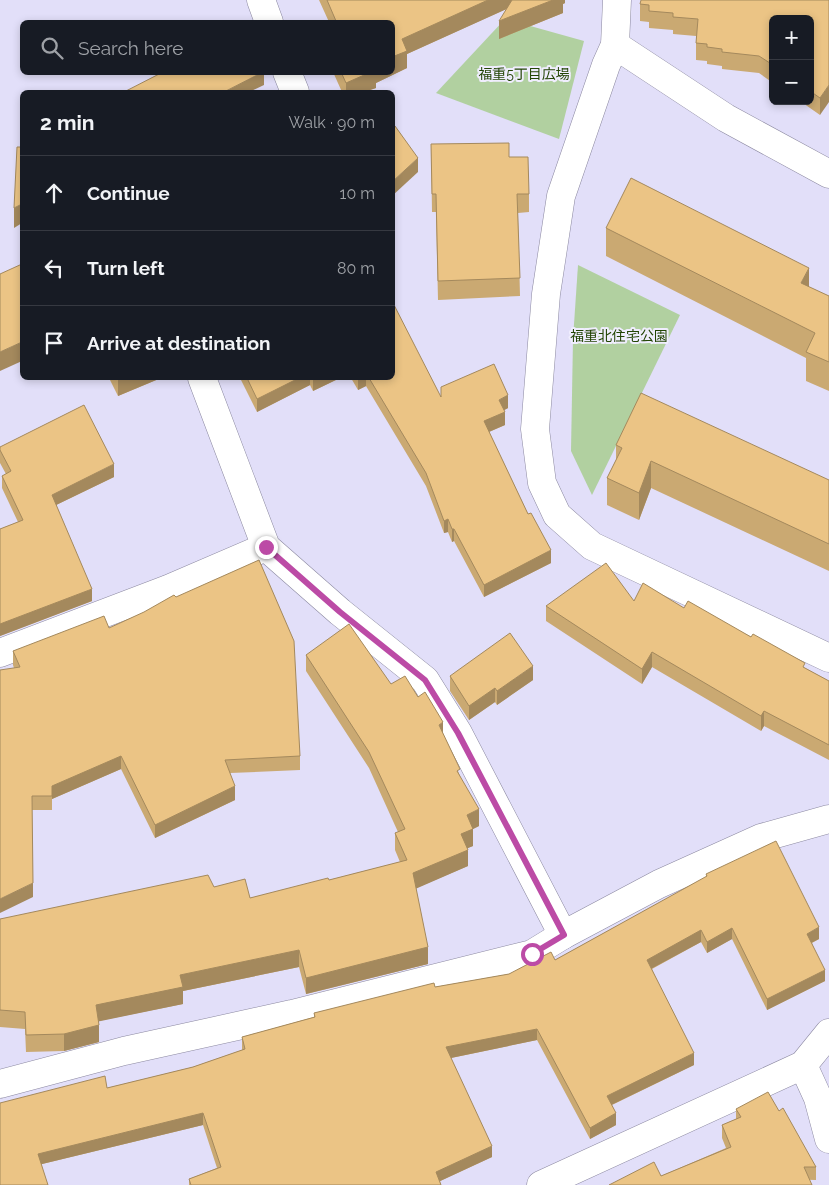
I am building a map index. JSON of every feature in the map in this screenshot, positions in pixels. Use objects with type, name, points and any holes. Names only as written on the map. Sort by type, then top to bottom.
[{"type":"street","points":[[261,0],[268,20]]},
{"type":"street","points":[[617,0],[615,45],[606,65],[561,196],[546,294],[535,429],[542,484],[557,515],[592,546],[829,658]]},
{"type":"street","points":[[615,45],[726,118],[829,174]]},
{"type":"street","points":[[288,75],[294,90]]},
{"type":"street","points":[[203,380],[266,547],[340,612],[425,680],[458,733],[564,935]]},
{"type":"street","points":[[0,653],[168,589],[266,547]]},
{"type":"street","points":[[0,1084],[124,1051],[292,1014],[532,954],[659,884],[761,838],[829,820]]},
{"type":"street","points":[[541,1185],[803,1066],[829,1034]]},
{"type":"street","points":[[803,1066],[818,1098],[829,1139]]},
{"type":"green space","name":"福重5丁目広場","points":[[505,19],[584,41],[559,139],[436,93]]},
{"type":"green space","name":"福重北住宅公園","points":[[578,265],[680,315],[592,495],[571,451],[573,339]]},
{"type":"building","points":[[327,0],[488,0],[402,39],[407,51],[395,56],[395,20],[336,20]]},
{"type":"building","points":[[512,0],[553,0],[499,21]]},
{"type":"building","points":[[641,0],[829,0],[829,85],[820,98],[814,94],[814,15],[769,15],[769,62],[759,56],[722,52],[722,49],[696,43],[698,19],[673,17],[673,13],[649,11],[649,5],[640,4]]},
{"type":"building","points":[[157,75],[257,75],[228,90],[128,90]]},
{"type":"building","points":[[342,75],[364,75],[346,83]]},
{"type":"building","points":[[395,126],[418,158],[395,179]]},
{"type":"building","points":[[509,143],[509,157],[528,157],[529,194],[517,194],[520,278],[438,281],[436,194],[432,194],[431,144]]},
{"type":"building","points":[[17,147],[20,147],[20,205],[14,208]]},
{"type":"building","points":[[631,178],[809,268],[801,283],[829,296],[829,362],[806,352],[815,333],[606,228]]},
{"type":"building","points":[[20,265],[20,343],[0,352],[0,274]]},
{"type":"building","points":[[395,307],[441,397],[441,387],[494,364],[508,395],[499,400],[505,412],[484,421],[528,514],[531,513],[551,550],[484,585],[448,519],[444,521],[426,473],[370,380],[395,380]]},
{"type":"building","points":[[248,380],[295,380],[257,399]]},
{"type":"building","points":[[641,393],[829,480],[829,544],[651,461],[639,493],[607,478],[622,448],[616,445]]},
{"type":"building","points":[[84,405],[114,464],[52,495],[92,589],[0,624],[0,529],[23,520],[2,476],[11,471],[0,447]]},
{"type":"building","points":[[259,560],[294,641],[300,756],[225,760],[235,786],[155,825],[121,756],[52,786],[52,796],[32,796],[33,883],[0,899],[0,670],[20,667],[13,651],[104,616],[109,628],[144,612],[174,595],[176,597]]},
{"type":"building","points":[[606,563],[634,601],[643,583],[684,608],[688,601],[751,637],[753,634],[805,663],[803,667],[829,681],[829,745],[764,711],[761,716],[652,652],[642,669],[546,606]]},
{"type":"building","points":[[349,624],[391,684],[405,676],[418,697],[425,692],[443,722],[439,725],[460,769],[457,771],[479,809],[467,815],[473,829],[461,834],[468,850],[413,873],[428,947],[306,978],[299,950],[180,975],[183,987],[96,1005],[99,1025],[64,1034],[26,1035],[25,1012],[0,1010],[0,919],[208,875],[214,887],[245,879],[250,898],[407,860],[395,833],[405,829],[369,752],[306,655]]},
{"type":"building","points":[[510,633],[533,666],[497,691],[495,688],[469,706],[450,676]]},
{"type":"building","points":[[776,841],[819,927],[807,934],[825,970],[767,999],[732,928],[707,942],[701,930],[647,960],[694,1053],[607,1096],[616,1113],[590,1128],[537,1029],[446,1047],[492,1146],[436,1172],[441,1185],[191,1185],[189,1179],[221,1167],[203,1113],[38,1154],[48,1185],[0,1185],[0,1103],[105,1076],[107,1088],[193,1067],[245,1049],[242,1037],[315,1017],[314,1013],[434,983],[435,987],[509,974],[551,952],[555,960],[707,876],[706,874]]},
{"type":"building","points":[[768,1092],[779,1111],[783,1108],[816,1167],[804,1167],[812,1185],[609,1185],[654,1162],[661,1176],[731,1147],[722,1125],[741,1117],[736,1109]]},
{"type":"route","points":[[266,547],[340,612],[425,680],[458,733],[564,935],[532,954]]}]
